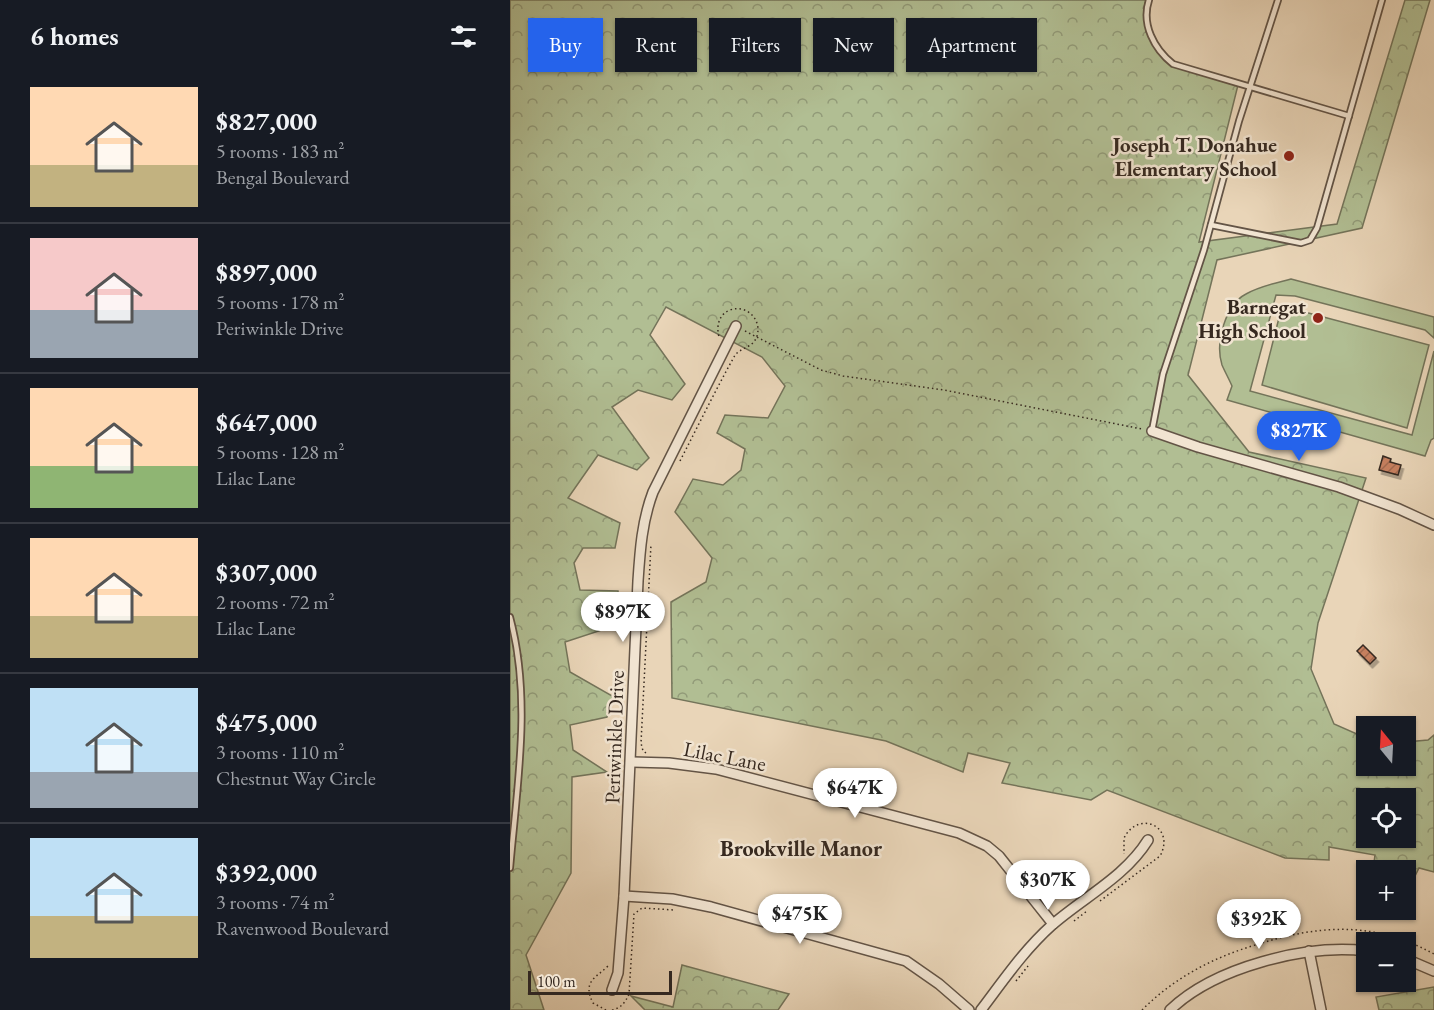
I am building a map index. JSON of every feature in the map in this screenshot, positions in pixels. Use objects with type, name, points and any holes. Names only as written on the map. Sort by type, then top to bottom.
[{"type":"street","name":"Periwinkle Drive","points":[[612,990],[618,973],[624,896],[632,762],[638,581],[641,539],[646,512],[653,492],[736,326]]},
{"type":"street","points":[[1152,431],[1198,447],[1339,488],[1398,509],[1434,525]]},
{"type":"street","name":"Lilac Lane","points":[[632,762],[669,763],[716,769],[959,832],[987,846],[999,856],[1053,924]]},
{"type":"street","points":[[981,1010],[1030,946],[1053,924],[1125,869],[1137,857],[1148,840]]},
{"type":"street","points":[[624,896],[672,899],[711,907],[906,961],[939,984],[969,1010]]},
{"type":"street","points":[[1170,1010],[1200,987],[1265,962],[1309,951],[1340,948],[1356,950]]},
{"type":"street","points":[[1309,951],[1321,1010]]},
{"type":"street","points":[[1416,963],[1434,971]]},
{"type":"lane","points":[[1149,0],[1147,11],[1149,32],[1161,55],[1173,64],[1349,116]]},
{"type":"lane","points":[[1152,431],[1163,374],[1211,225],[1278,0]]},
{"type":"lane","points":[[1211,225],[1301,243],[1310,240],[1317,228],[1382,0]]},
{"type":"lane","points":[[510,617],[514,630],[523,711],[510,868]]},
{"type":"path","points":[[680,460],[735,354],[750,346],[756,337],[758,324],[754,316],[740,309],[730,310],[723,315],[719,320],[717,332],[720,341]]},
{"type":"path","points":[[736,326],[821,370],[843,376],[944,390],[1152,431]]},
{"type":"path","points":[[649,754],[643,751],[641,743],[651,543]]},
{"type":"path","points":[[1096,904],[1160,856],[1165,845],[1160,830],[1150,824],[1134,826],[1124,838],[1124,858]]},
{"type":"path","points":[[612,1010],[625,1003],[629,994],[633,914],[642,908],[675,910]]},
{"type":"path","points":[[1066,926],[1089,909]]},
{"type":"path","points":[[606,1010],[592,1003],[589,991],[595,975],[607,967],[611,961]]},
{"type":"path","points":[[1011,985],[1030,962]]},
{"type":"green space","points":[[510,0],[1149,0],[1145,3],[1146,32],[1166,60],[1238,85],[1199,242],[1337,224],[1405,0],[1430,0],[1362,228],[1217,260],[1188,375],[1249,452],[1366,478],[1318,623],[1311,669],[1334,724],[1356,734],[1356,776],[1416,776],[1416,741],[1428,740],[1434,735],[1434,872],[1419,868],[1416,874],[1416,860],[1374,860],[1375,855],[1329,847],[1329,860],[1285,858],[1107,790],[1091,800],[1002,783],[1010,763],[968,753],[963,772],[886,741],[672,698],[671,602],[706,582],[712,558],[675,512],[693,479],[723,485],[741,470],[745,449],[717,433],[725,415],[768,418],[785,386],[762,357],[666,307],[650,335],[685,384],[672,400],[638,390],[612,407],[649,458],[637,470],[598,455],[568,498],[620,523],[615,548],[583,548],[574,563],[580,590],[618,591],[620,624],[565,642],[570,672],[614,697],[607,717],[570,725],[573,750],[607,772],[572,777],[571,873],[526,955],[544,1010],[510,1010]]},
{"type":"green space","points":[[1291,279],[1434,317],[1434,338],[1425,330],[1295,296],[1276,295],[1250,391],[1412,435],[1434,351],[1434,438],[1425,456],[1227,400],[1232,386],[1222,365],[1220,346],[1227,315],[1239,299],[1246,294]]},
{"type":"green space","points":[[1282,306],[1429,345],[1407,428],[1262,385]]},
{"type":"green space","points":[[682,965],[789,994],[778,1010],[645,1010],[631,996],[673,1007]]},
{"type":"green space","points":[[1434,987],[1434,1010],[1379,1010],[1376,997],[1416,992],[1416,990]]},
{"type":"building","points":[[1383,456],[1391,459],[1390,462],[1401,465],[1398,475],[1379,470]]},
{"type":"building","points":[[1363,645],[1376,658],[1370,664],[1357,651]]},
{"type":"place","name":"Joseph T. Donahue Elementary School","points":[[1289,156]]},
{"type":"place","name":"Barnegat High School","points":[[1318,318]]},
{"type":"district","name":"Brookville Manor","points":[[801,848]]}]
